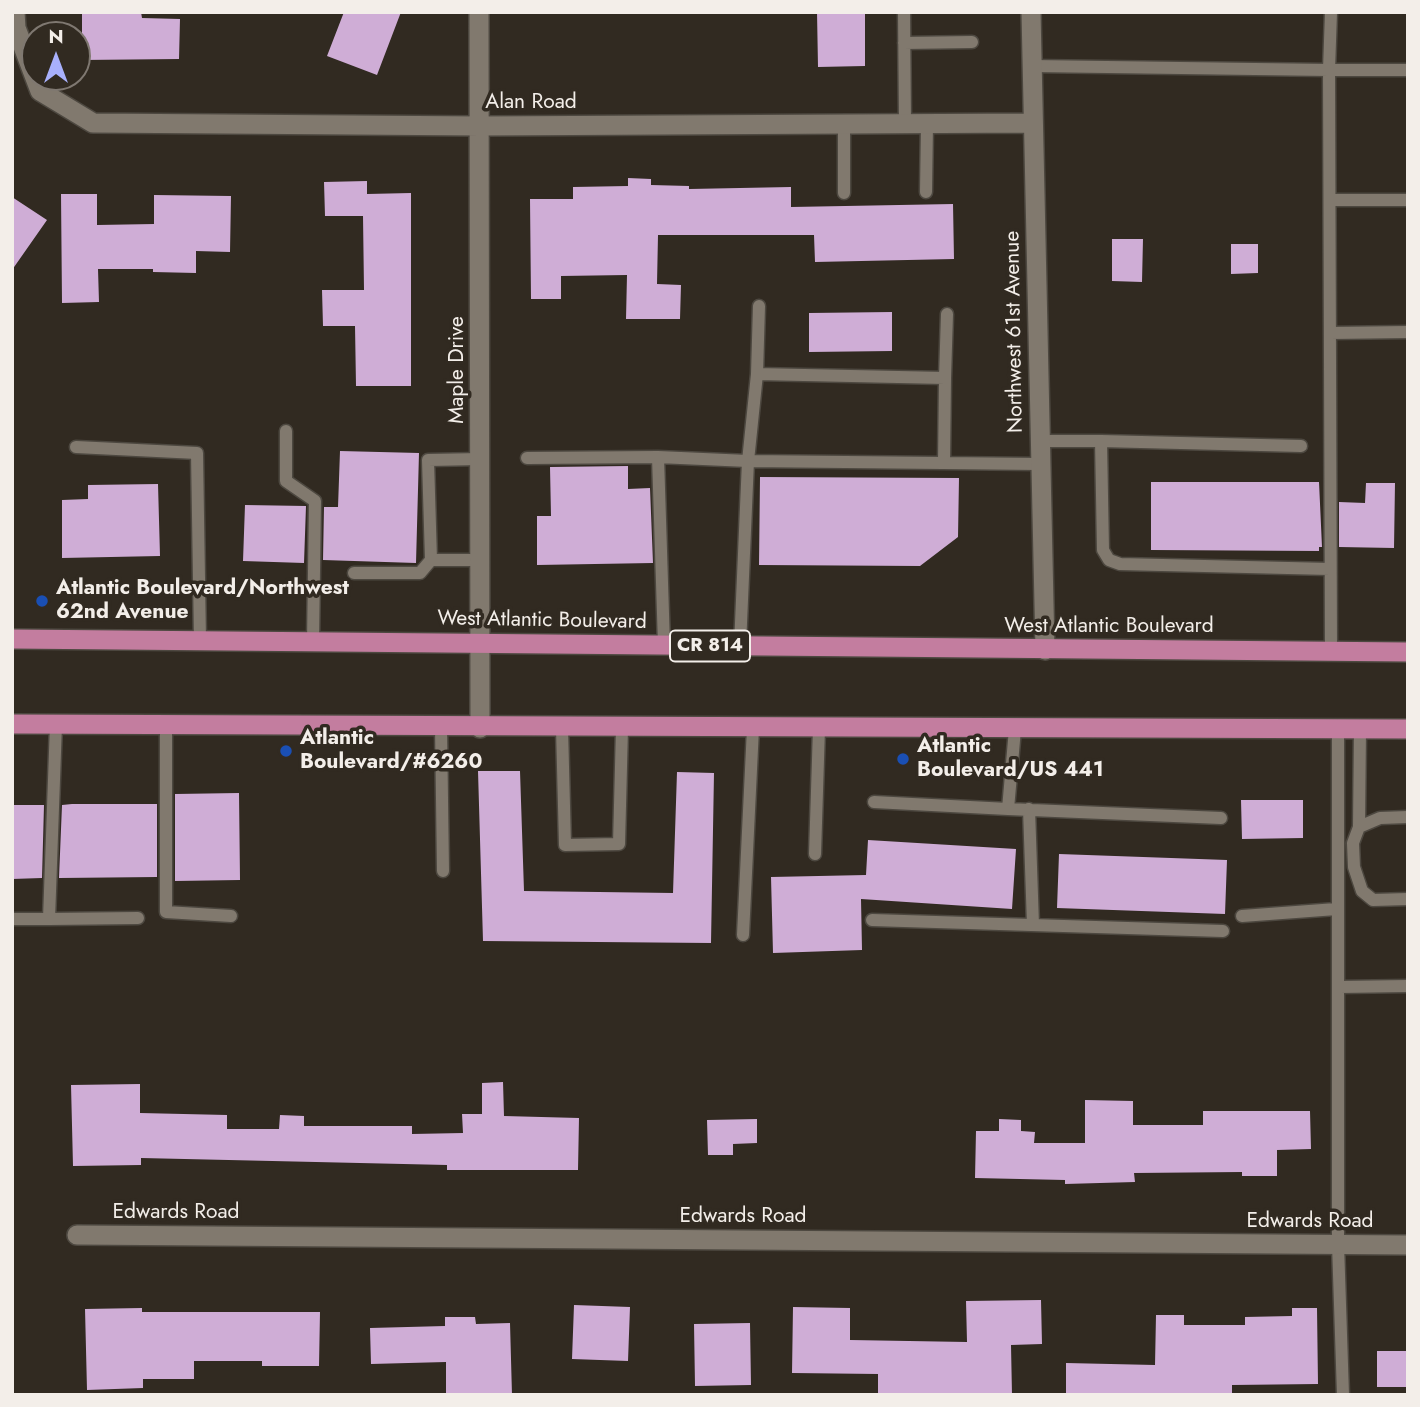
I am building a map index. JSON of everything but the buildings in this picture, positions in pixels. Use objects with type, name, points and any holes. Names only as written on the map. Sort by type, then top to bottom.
[{"type":"main road","name":"West Atlantic Boulevard","points":[[12,639],[1408,652]]},
{"type":"main road","points":[[12,724],[480,728],[1408,729]]},
{"type":"street","name":"Alan Road","points":[[15,12],[16,28],[40,91],[93,123],[481,126],[1033,123]]},
{"type":"street","name":"Maple Drive","points":[[479,12],[480,728]]},
{"type":"street","name":"Northwest 61st Avenue","points":[[1031,12],[1045,650]]},
{"type":"street","name":"Edwards Road","points":[[78,1236],[1408,1245]]},
{"type":"lane","points":[[904,12],[905,124]]},
{"type":"lane","points":[[1331,652],[1329,70],[1332,12]]},
{"type":"lane","points":[[904,43],[972,41]]},
{"type":"lane","points":[[1032,66],[1408,70]]},
{"type":"lane","points":[[844,124],[844,193]]},
{"type":"lane","points":[[926,192],[927,124]]},
{"type":"lane","points":[[1330,200],[1408,200]]},
{"type":"lane","points":[[740,646],[748,461],[757,374],[759,306]]},
{"type":"lane","points":[[944,463],[947,314]]},
{"type":"lane","points":[[1330,333],[1408,332]]},
{"type":"lane","points":[[757,374],[945,378]]},
{"type":"lane","points":[[286,431],[286,481],[314,500],[313,642]]},
{"type":"lane","points":[[1040,441],[1101,440],[1301,446]]},
{"type":"lane","points":[[1101,440],[1103,550],[1109,560],[1120,564],[1330,569]]},
{"type":"lane","points":[[76,447],[197,453],[200,641]]},
{"type":"lane","points":[[658,457],[664,645]]},
{"type":"lane","points":[[527,458],[658,457],[748,461],[1040,464]]},
{"type":"lane","points":[[354,573],[420,573],[431,560],[428,460],[481,458]]},
{"type":"lane","points":[[431,560],[481,561]]},
{"type":"lane","points":[[49,919],[55,724]]},
{"type":"lane","points":[[166,725],[166,912],[231,916]]},
{"type":"lane","points":[[441,727],[443,871]]},
{"type":"lane","points":[[562,728],[565,845],[619,844],[622,728]]},
{"type":"lane","points":[[743,935],[753,728]]},
{"type":"lane","points":[[815,855],[819,728]]},
{"type":"lane","points":[[1008,809],[1015,729]]},
{"type":"lane","points":[[1338,729],[1338,1244],[1343,1395]]},
{"type":"lane","points":[[1360,729],[1359,827],[1353,843],[1354,867],[1362,891],[1373,900],[1408,899]]},
{"type":"lane","points":[[874,802],[1221,818]]},
{"type":"lane","points":[[1029,809],[1033,925]]},
{"type":"lane","points":[[1359,827],[1380,818],[1408,817]]},
{"type":"lane","points":[[1242,916],[1336,909]]},
{"type":"lane","points":[[12,919],[138,918]]},
{"type":"lane","points":[[872,920],[1223,931]]},
{"type":"lane","points":[[1339,987],[1408,986]]},
{"type":"place","name":"Atlantic Boulevard/Northwest 62nd Avenue","points":[[42,601]]},
{"type":"place","name":"Atlantic Boulevard/#6260","points":[[286,751]]},
{"type":"place","name":"Atlantic Boulevard/US 441","points":[[903,759]]}]
